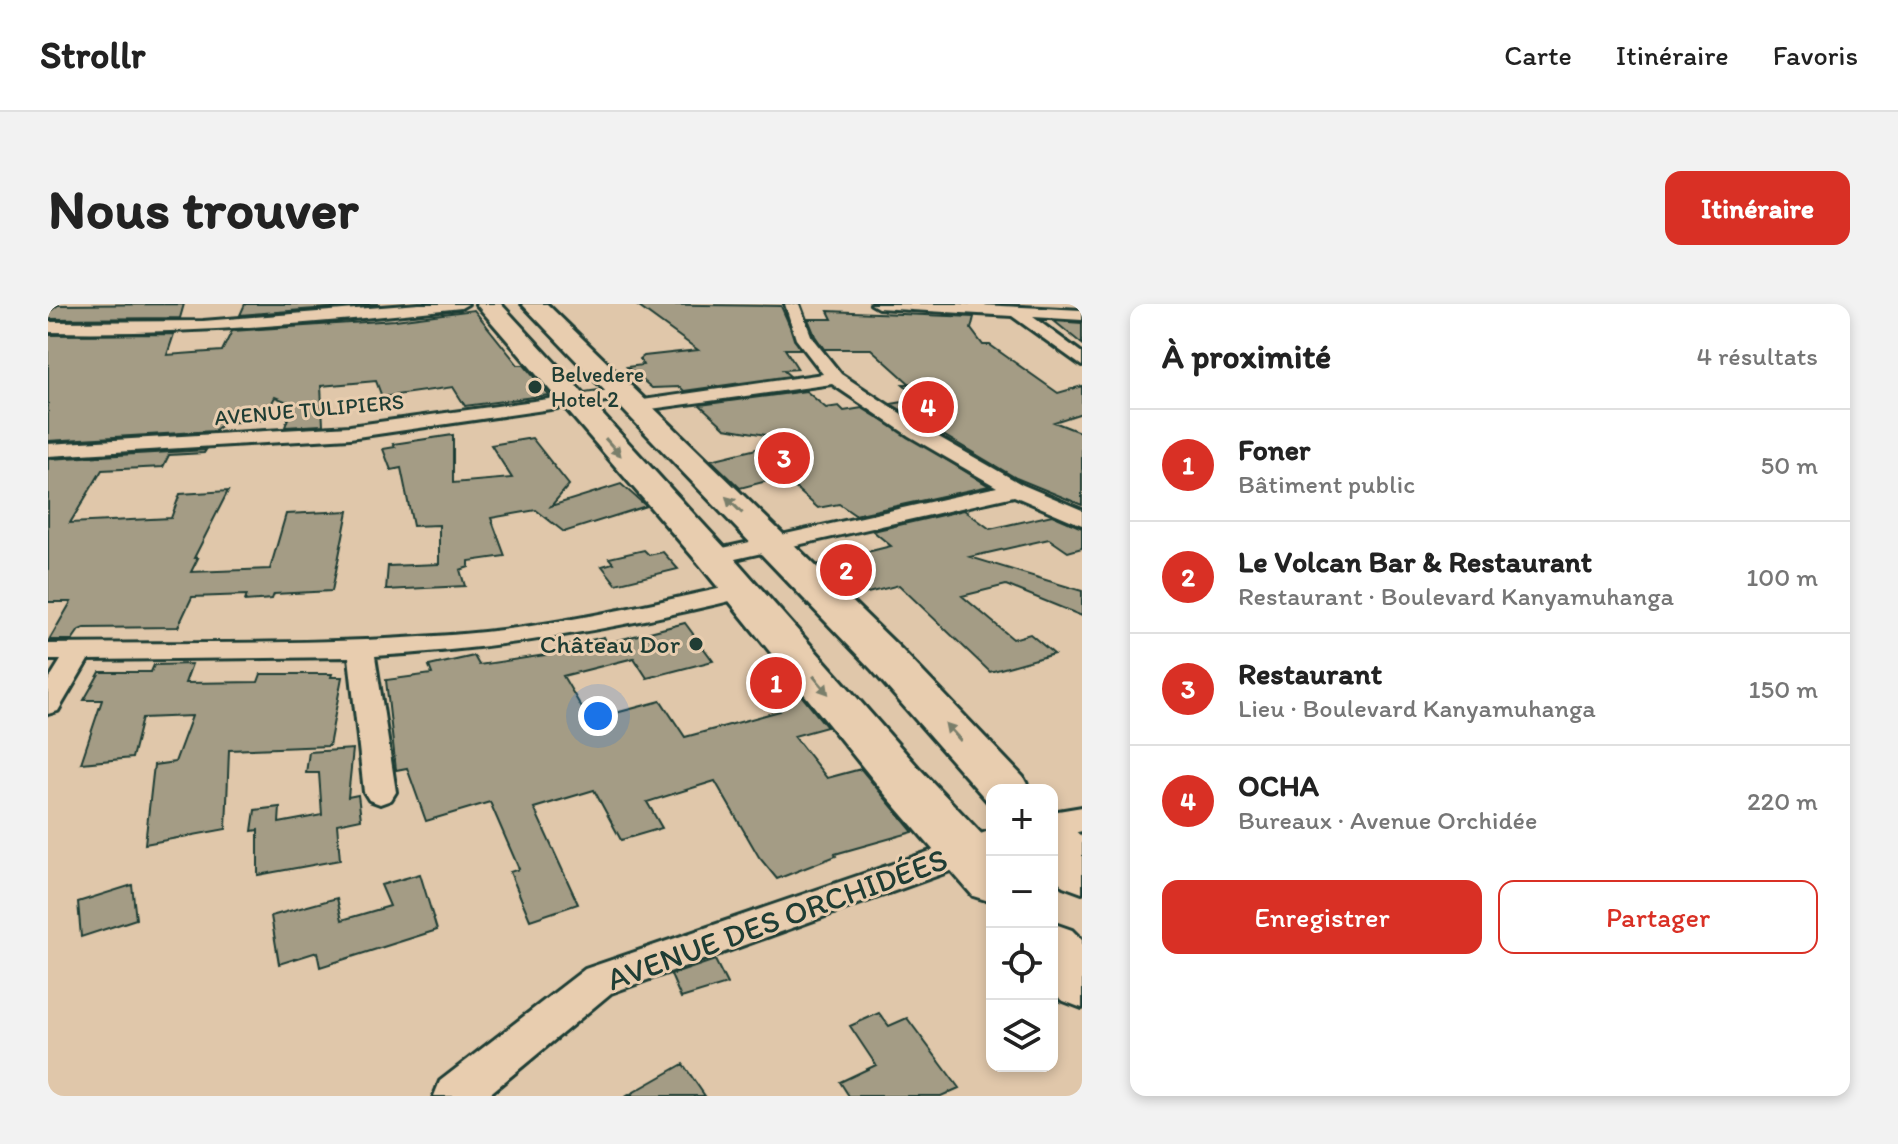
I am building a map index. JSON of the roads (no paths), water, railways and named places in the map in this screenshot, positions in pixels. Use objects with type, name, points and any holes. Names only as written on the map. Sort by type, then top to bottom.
[{"type":"main road","points":[[488,304],[713,557],[901,780],[979,848]]},
{"type":"main road","points":[[534,304],[887,660],[1001,784]]},
{"type":"main road","points":[[1058,846],[1082,871]]},
{"type":"main road","points":[[1058,955],[1082,981]]},
{"type":"street","points":[[48,327],[200,327],[299,321],[461,304]]},
{"type":"street","points":[[792,304],[804,339],[835,378],[916,432],[1016,489],[1082,518]]},
{"type":"street","points":[[878,304],[1082,315]]},
{"type":"street","points":[[1015,311],[1082,361]]},
{"type":"street","name":"AVENUE TULIPIERS","points":[[48,450],[350,432],[572,402],[629,400],[835,378]]},
{"type":"street","points":[[713,557],[1016,489]]},
{"type":"street","points":[[48,652],[361,647],[536,634],[741,591]]},
{"type":"street","points":[[361,647],[380,792]]},
{"type":"street","points":[[48,704],[80,651]]},
{"type":"street","points":[[1058,824],[1082,819]]},
{"type":"street","name":"AVENUE DES ORCHIDÉES","points":[[455,1096],[598,981],[979,848]]},
{"type":"place","name":"Belvedere Hotel 2","points":[[535,387]]},
{"type":"place","name":"OCHA","points":[[928,407]]},
{"type":"place","name":"Restaurant","points":[[784,458]]},
{"type":"place","name":"Le Volcan Bar & Restaurant","points":[[846,570]]},
{"type":"place","name":"Château Dor","points":[[696,644]]},
{"type":"place","name":"Foner","points":[[776,683]]}]
